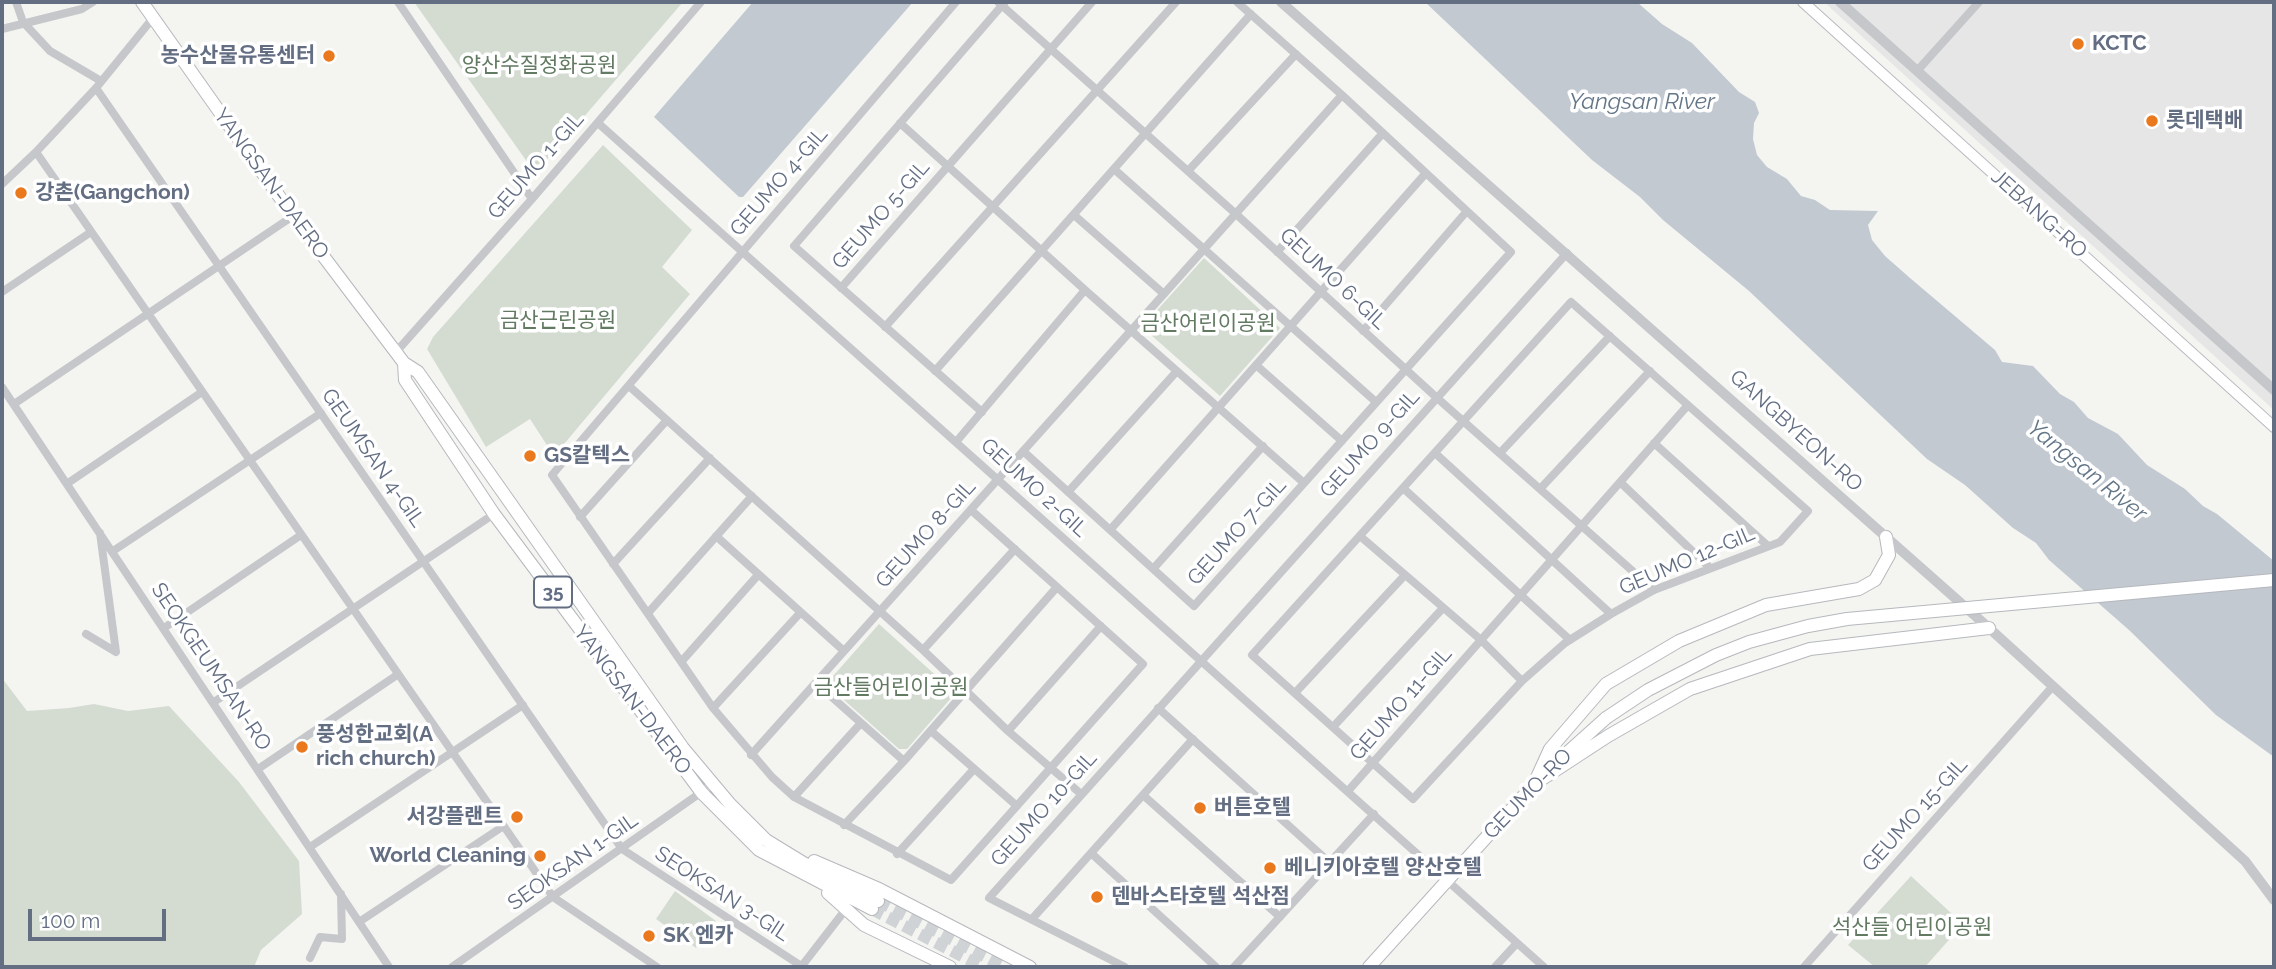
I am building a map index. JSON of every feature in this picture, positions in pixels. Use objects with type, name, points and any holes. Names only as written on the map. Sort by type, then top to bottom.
[{"type":"main road","name":"YANGSAN-DAERO","points":[[142,2],[293,216],[400,358],[418,372],[683,748],[766,840],[875,905],[811,879],[759,850],[702,793],[494,514],[405,380],[400,358]]},
{"type":"main road","name":"JEBANG-RO","points":[[1803,2],[2274,427]]},
{"type":"main road","points":[[1533,785],[1550,749],[1606,684],[1679,641],[1766,605],[1859,589],[1875,580],[1889,555],[1886,537]]},
{"type":"main road","name":"GEUMO-RO","points":[[1369,967],[1533,785],[1606,718],[1648,690],[1716,655],[1749,642],[1808,626],[1861,618],[2274,580]]},
{"type":"main road","points":[[1533,785],[1608,736],[1689,689],[1810,649],[1989,628]]},
{"type":"main road","points":[[788,853],[819,863],[879,889],[1030,967]]},
{"type":"main road","points":[[811,879],[863,925],[950,967]]},
{"type":"street","points":[[16,2],[23,22],[50,51],[98,85]]},
{"type":"street","points":[[2,29],[82,9],[93,2]]},
{"type":"street","points":[[398,2],[532,199]]},
{"type":"street","name":"GEUMO 1-GIL","points":[[400,358],[701,2]]},
{"type":"street","name":"GEUMO 4-GIL","points":[[956,2],[552,475],[713,708],[751,755],[794,797],[897,854],[951,880],[1143,664],[971,510]]},
{"type":"street","name":"GEUMO 5-GIL","points":[[841,288],[1092,2]]},
{"type":"street","points":[[885,327],[1176,2]]},
{"type":"street","points":[[998,479],[1342,95],[1237,2]]},
{"type":"street","name":"GANGBYEON-RO","points":[[1282,2],[1989,628],[2245,862],[2274,900]]},
{"type":"street","points":[[1840,2],[2274,390]]},
{"type":"street","points":[[1917,71],[1979,2]]},
{"type":"street","name":"GEUMO 5-GIL","points":[[982,412],[794,246],[1002,3],[1236,214]]},
{"type":"street","points":[[935,371],[1251,14]]},
{"type":"street","points":[[2,184],[36,152],[98,85],[153,18]]},
{"type":"street","points":[[1188,171],[1296,54]]},
{"type":"street","name":"GEUMSAN 4-GIL","points":[[98,85],[218,265],[622,849]]},
{"type":"street","name":"GEUMO 7-GIL","points":[[1023,451],[1194,606],[1406,370],[1511,252],[1342,95]]},
{"type":"street","name":"GEUMO 2-GIL","points":[[598,122],[1544,967]]},
{"type":"street","name":"GEUMO 5-GIL","points":[[900,123],[1084,290],[1132,330]]},
{"type":"street","points":[[1277,251],[1383,133]]},
{"type":"street","points":[[36,152],[553,897],[656,967]]},
{"type":"street","points":[[1114,169],[1376,402]]},
{"type":"street","points":[[1110,530],[1426,173]]},
{"type":"street","points":[[1363,331],[1467,211]]},
{"type":"street","name":"GEUMO 6-GIL","points":[[1236,214],[1463,421]]},
{"type":"street","points":[[1074,215],[1164,294]]},
{"type":"street","points":[[14,404],[293,216]]},
{"type":"street","points":[[2,292],[91,232]]},
{"type":"street","name":"GEUMO 9-GIL","points":[[1201,660],[1567,253]]},
{"type":"street","points":[[956,442],[1084,290]]},
{"type":"street","name":"GEUMO 12-GIL","points":[[1571,302],[1610,336],[1808,511],[1780,542],[1654,590],[1570,640],[1521,681],[1413,799],[1252,655],[1571,302]]},
{"type":"street","points":[[1132,330],[1304,483]]},
{"type":"street","points":[[1500,453],[1610,336]]},
{"type":"street","points":[[1256,365],[1342,440]]},
{"type":"street","points":[[1068,492],[1177,371]]},
{"type":"street","points":[[1540,489],[1650,371]]},
{"type":"street","points":[[629,386],[880,611]]},
{"type":"street","name":"SEOKGEUMSAN-RO","points":[[2,387],[389,967]]},
{"type":"street","points":[[68,483],[202,392]]},
{"type":"street","name":"GEUMO 11-GIL","points":[[1348,791],[1688,405]]},
{"type":"street","points":[[113,551],[321,414]]},
{"type":"street","points":[[580,517],[667,420]]},
{"type":"street","points":[[1463,421],[1654,590]]},
{"type":"street","points":[[1654,443],[1768,546]]},
{"type":"street","name":"GEUMO 7-GIL","points":[[1153,569],[1263,446]]},
{"type":"street","points":[[1435,453],[1611,614]]},
{"type":"street","points":[[613,564],[710,458]]},
{"type":"street","name":"GEUMO 8-GIL","points":[[751,755],[998,479]]},
{"type":"street","points":[[1620,482],[1709,567]]},
{"type":"street","points":[[1403,488],[1570,640]]},
{"type":"street","points":[[648,613],[752,496]]},
{"type":"street","points":[[214,702],[494,514]]},
{"type":"street","points":[[86,634],[116,652],[99,530]]},
{"type":"street","points":[[164,628],[301,535]]},
{"type":"street","points":[[716,536],[844,651]]},
{"type":"street","points":[[1360,536],[1480,640]]},
{"type":"street","points":[[923,650],[1015,549]]},
{"type":"street","points":[[682,661],[758,575]]},
{"type":"street","points":[[1295,694],[1405,575]]},
{"type":"street","points":[[844,825],[931,731],[1057,587]]},
{"type":"street","points":[[1332,727],[1443,608]]},
{"type":"street","name":"GEUMO 8-GIL","points":[[880,611],[967,690]]},
{"type":"street","points":[[713,708],[800,613]]},
{"type":"street","points":[[1008,731],[1101,626]]},
{"type":"street","name":"GEUMO 11-GIL","points":[[1480,640],[1521,681]]},
{"type":"street","name":"GEUMO 10-GIL","points":[[1125,967],[989,898],[1201,660]]},
{"type":"street","points":[[258,769],[397,675]]},
{"type":"street","points":[[816,683],[904,761]]},
{"type":"street","name":"GEUMO 15-GIL","points":[[1804,967],[2053,686]]},
{"type":"street","points":[[967,690],[1008,731],[1081,794]]},
{"type":"street","points":[[310,847],[523,705]]},
{"type":"street","points":[[1158,708],[1329,862]]},
{"type":"street","points":[[794,797],[861,723]]},
{"type":"street","points":[[931,731],[1017,806]]},
{"type":"street","points":[[1032,919],[1193,740]]},
{"type":"street","points":[[897,854],[974,769]]},
{"type":"street","name":"SEOKSAN 1-GIL","points":[[452,967],[713,784]]},
{"type":"street","points":[[1143,795],[1280,917]]},
{"type":"street","points":[[1234,967],[1374,814]]},
{"type":"street","points":[[359,922],[502,827]]},
{"type":"street","name":"SEOKSAN 3-GIL","points":[[622,849],[802,967]]},
{"type":"street","points":[[1091,853],[1216,967]]},
{"type":"street","points":[[310,958],[320,937],[342,939],[341,894]]},
{"type":"street","points":[[802,967],[846,909]]},
{"type":"street","points":[[1495,967],[1517,943]]},
{"type":"shaded area","points":[[1824,2],[2274,2],[2274,410]]},
{"type":"green space","name":"양산수질정화공원","points":[[414,2],[683,2],[544,163],[530,166]]},
{"type":"green space","name":"금산근린공원","points":[[603,145],[692,230],[662,267],[690,294],[554,456],[530,419],[486,447],[427,349],[433,337]]},
{"type":"green space","name":"금산어린이공원","points":[[1204,258],[1280,328],[1220,396],[1142,327]]},
{"type":"green space","name":"금산들어린이공원","points":[[879,624],[952,690],[952,697],[907,749],[899,749],[826,684]]},
{"type":"green space","points":[[2,678],[27,711],[94,704],[128,711],[169,706],[239,782],[299,861],[302,914],[261,950],[254,967],[2,967]]},
{"type":"green space","name":"석산들 어린이공원","points":[[1911,876],[1963,924],[1925,967],[1875,967],[1848,945]]},
{"type":"green space","points":[[675,891],[716,921],[696,948],[656,919]]},
{"type":"water","points":[[753,2],[913,2],[743,197],[739,197],[654,117]]},
{"type":"water","name":"Yangsan River","points":[[1425,2],[1637,2],[1662,24],[1692,43],[1739,92],[1755,102],[1759,113],[1754,123],[1753,139],[1757,155],[1767,167],[1787,179],[1801,196],[1815,200],[1830,210],[1878,211],[1868,225],[1872,240],[1885,256],[1995,350],[2002,362],[2033,366],[2088,418],[2118,434],[2147,465],[2185,489],[2274,561],[2274,757],[2216,715],[2129,630],[2049,560],[2036,543],[2013,528],[1965,485],[1927,459],[1749,291],[1663,220],[1640,197],[1592,160]]},
{"type":"tunnel","points":[[878,901],[1005,967]]},
{"type":"tunnel","points":[[872,909],[983,967]]},
{"type":"place","name":"KCTC","points":[[2078,44]]},
{"type":"place","name":"농수산물유통센터","points":[[329,56]]},
{"type":"place","name":"롯데택배","points":[[2152,121]]},
{"type":"place","name":"강촌(Gangchon)","points":[[21,193]]},
{"type":"place","name":"GS칼텍스","points":[[530,456]]},
{"type":"place","name":"풍성한교회(A rich church)","points":[[302,747]]},
{"type":"place","name":"버튼호텔","points":[[1200,808]]},
{"type":"place","name":"서강플랜트","points":[[517,817]]},
{"type":"place","name":"World Cleaning","points":[[540,856]]},
{"type":"place","name":"베니키아호텔 양산호텔","points":[[1270,868]]},
{"type":"place","name":"덴바스타호텔 석산점","points":[[1097,897]]},
{"type":"place","name":"SK 엔카","points":[[649,936]]}]
